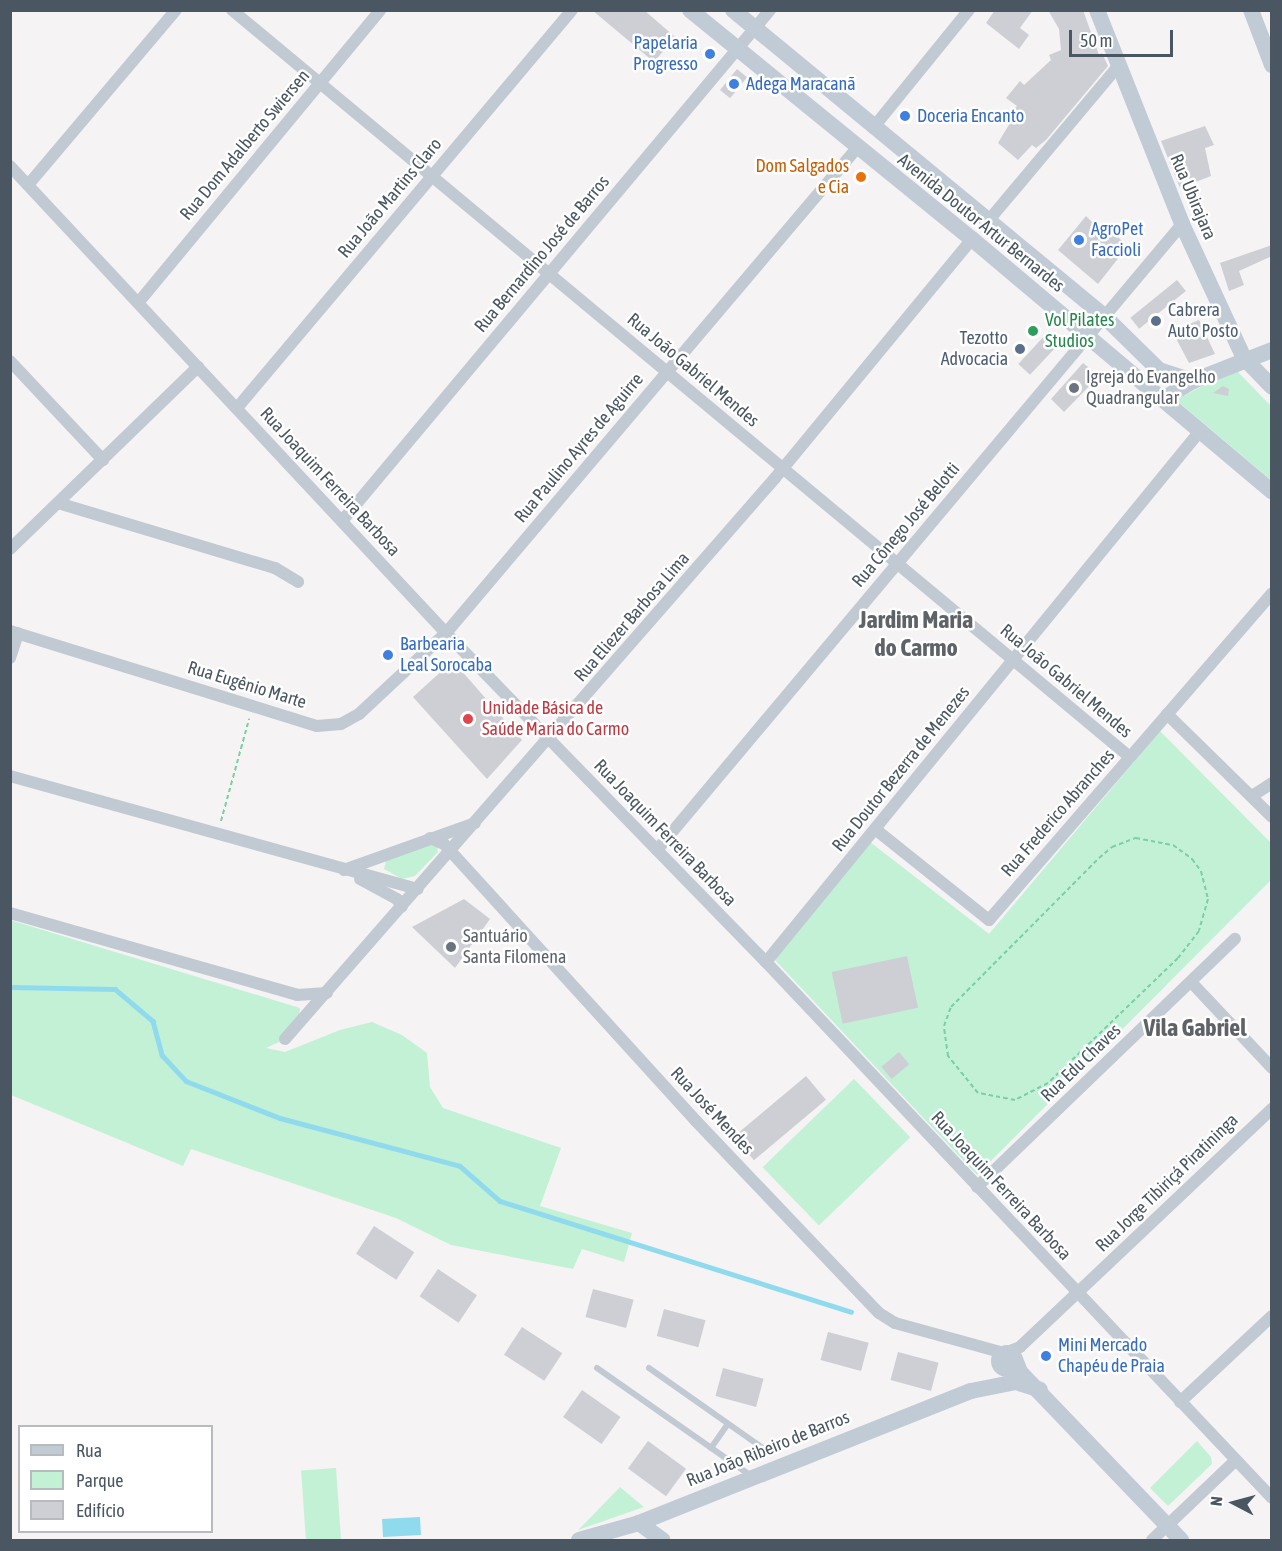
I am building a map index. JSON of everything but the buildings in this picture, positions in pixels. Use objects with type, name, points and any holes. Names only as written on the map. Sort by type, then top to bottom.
[{"type":"main road","name":"Avenida Doutor Artur Bernardes","points":[[690,10],[856,148],[972,238],[1272,492]]},
{"type":"main road","name":"Avenida Doutor Artur Bernardes","points":[[733,10],[873,128],[990,220],[1105,316],[1159,370],[1193,381]]},
{"type":"main road","name":"Rua Ubirajara","points":[[1097,10],[1182,224],[1244,358],[1272,387]]},
{"type":"main road","points":[[1251,10],[1270,58]]},
{"type":"main road","points":[[1163,399],[1193,381],[1244,358],[1272,350]]},
{"type":"main road","points":[[1006,1356],[1182,1540]]},
{"type":"main road","name":"Rua João Ribeiro de Barros","points":[[971,1391],[993,1373],[1006,1356]]},
{"type":"main road","name":"Rua João Ribeiro de Barros","points":[[579,1540],[639,1523],[751,1476],[971,1391],[1016,1382],[1040,1390]]},
{"type":"main road","points":[[663,1513],[668,1540]]},
{"type":"main road","points":[[639,1523],[662,1540]]},
{"type":"street","points":[[28,184],[176,10]]},
{"type":"street","name":"Rua João Gabriel Mendes","points":[[232,10],[1130,757]]},
{"type":"street","name":"Rua Dom Adalberto Swiersen","points":[[138,303],[380,10]]},
{"type":"street","name":"Rua João Martins Claro","points":[[237,408],[572,10]]},
{"type":"street","name":"Rua Bernardino José de Barros","points":[[342,521],[770,10]]},
{"type":"street","points":[[873,128],[969,10]]},
{"type":"street","points":[[990,220],[1119,65]]},
{"type":"street","name":"Rua Paulino Ayres de Aguirre","points":[[446,633],[856,148]]},
{"type":"street","name":"Rua Joaquim Ferreira Barbosa","points":[[10,166],[446,633],[766,962],[1272,1498]]},
{"type":"street","name":"Rua Cônego José Belotti","points":[[657,850],[1182,224]]},
{"type":"street","name":"Rua Eliezer Barbosa Lima","points":[[285,1039],[478,822],[783,468],[972,238]]},
{"type":"street","points":[[10,361],[103,460]]},
{"type":"street","points":[[12,545],[198,367]]},
{"type":"street","name":"Rua Doutor Bezerra de Menezes","points":[[766,962],[1200,431]]},
{"type":"street","points":[[58,503],[274,568],[298,582]]},
{"type":"street","name":"Rua Frederico Abranches","points":[[875,829],[989,920],[1272,593]]},
{"type":"street","points":[[10,658],[14,632]]},
{"type":"street","name":"Rua Eugênio Marte","points":[[14,632],[317,726],[341,724],[359,714],[446,633]]},
{"type":"street","points":[[1167,714],[1271,816]]},
{"type":"street","points":[[10,776],[418,889]]},
{"type":"street","points":[[1252,796],[1272,783]]},
{"type":"street","points":[[344,870],[478,822]]},
{"type":"street","name":"Rua José Mendes","points":[[430,838],[444,844],[450,854],[879,1314],[895,1323],[1006,1356]]},
{"type":"street","points":[[344,870],[398,899],[402,907]]},
{"type":"street","points":[[10,913],[297,995],[327,993]]},
{"type":"street","name":"Rua Edu Chaves","points":[[977,1187],[1192,983],[1235,939]]},
{"type":"street","points":[[1192,983],[1272,1068]]},
{"type":"street","name":"Rua Jorge Tibiriçá Piratininga","points":[[1006,1356],[1020,1347],[1272,1109]]},
{"type":"street","points":[[1180,1402],[1272,1316]]},
{"type":"street","points":[[1152,1540],[1235,1461]]},
{"type":"lane","points":[[597,1368],[751,1476]]},
{"type":"lane","points":[[649,1368],[767,1451]]},
{"type":"lane","points":[[711,1448],[728,1424]]},
{"type":"path","points":[[217,835],[253,705]]},
{"type":"path","points":[[1136,838],[1160,841],[1184,851],[1207,883],[1208,899],[1199,931],[1162,973],[1048,1083],[1030,1095],[1015,1100],[997,1099],[978,1093],[964,1080],[944,1041],[951,1007],[1112,847],[1136,838]]},
{"type":"green space","points":[[1235,369],[1271,406],[1271,480],[1176,400]]},
{"type":"green space","points":[[1160,731],[1271,843],[1271,880],[977,1175],[775,960],[870,842],[989,934]]},
{"type":"green space","points":[[428,844],[437,846],[438,852],[415,876],[402,879],[384,869],[386,861]]},
{"type":"green space","points":[[10,920],[300,1008],[299,1016],[279,1042],[266,1048],[285,1052],[340,1030],[372,1022],[402,1035],[427,1053],[430,1087],[443,1108],[561,1148],[540,1206],[632,1233],[624,1262],[582,1249],[573,1269],[451,1245],[396,1218],[191,1149],[183,1166],[11,1095]]},
{"type":"green space","points":[[854,1079],[910,1137],[819,1225],[763,1167]]},
{"type":"green space","points":[[1197,1441],[1211,1457],[1212,1464],[1168,1506],[1150,1488]]},
{"type":"green space","points":[[336,1468],[341,1540],[306,1540],[301,1470]]},
{"type":"green space","points":[[620,1487],[644,1507],[578,1530],[591,1517]]},
{"type":"water","points":[[420,1517],[421,1535],[383,1537],[382,1519]]},
{"type":"waterway","points":[[10,987],[115,989],[153,1021],[162,1055],[186,1081],[280,1118],[460,1166],[500,1201],[851,1312]]},
{"type":"place","name":"Papelaria Progresso","points":[[710,54]]},
{"type":"place","name":"Adega Maracanã","points":[[734,84]]},
{"type":"place","name":"Doceria Encanto","points":[[905,116]]},
{"type":"place","name":"Dom Salgados e Cia","points":[[861,177]]},
{"type":"place","name":"AgroPet Faccioli","points":[[1079,240]]},
{"type":"place","name":"Cabrera Auto Posto","points":[[1156,321]]},
{"type":"place","name":"Vol Pilates Studios","points":[[1033,331]]},
{"type":"place","name":"Tezotto Advocacia","points":[[1020,349]]},
{"type":"place","name":"Igreja do Evangelho Quadrangular","points":[[1074,388]]},
{"type":"place","name":"Barbearia Leal Sorocaba","points":[[388,655]]},
{"type":"place","name":"Unidade Básica de Saúde Maria do Carmo","points":[[468,719]]},
{"type":"place","name":"Santuário Santa Filomena","points":[[451,947]]},
{"type":"place","name":"Mini Mercado Chapéu de Praia","points":[[1046,1356]]},
{"type":"district","name":"Jardim Maria do Carmo","points":[[916,634]]},
{"type":"district","name":"Vila Gabriel","points":[[1195,1028]]}]
